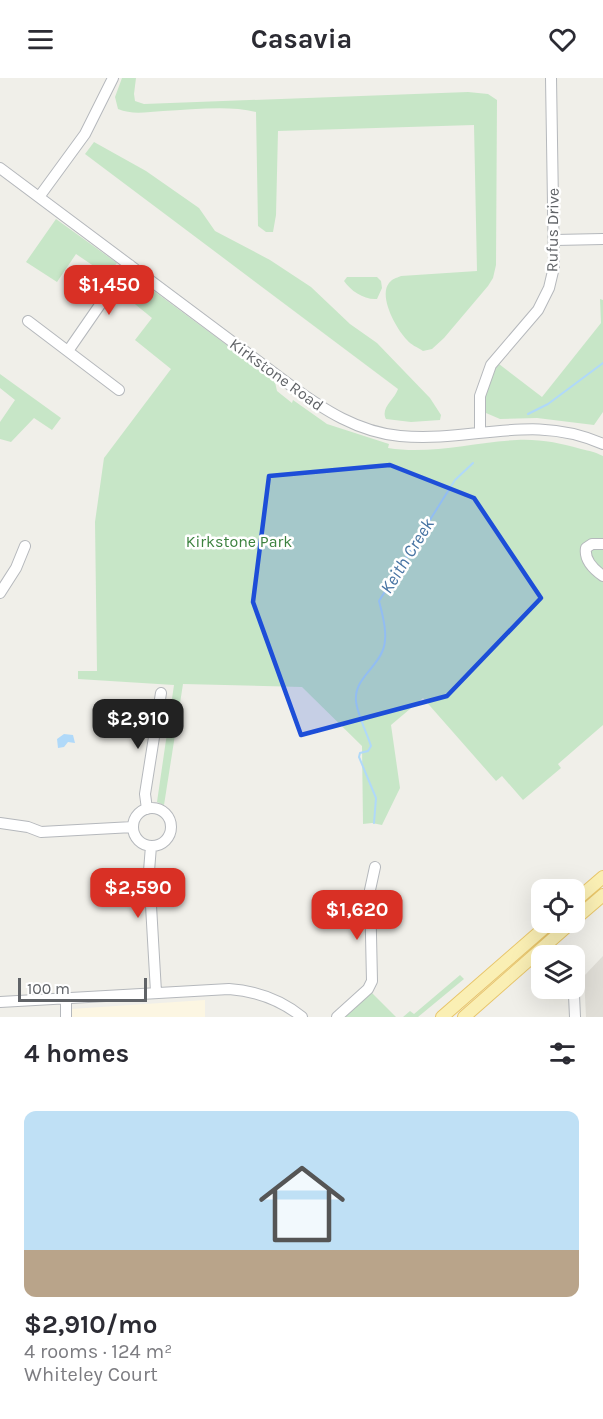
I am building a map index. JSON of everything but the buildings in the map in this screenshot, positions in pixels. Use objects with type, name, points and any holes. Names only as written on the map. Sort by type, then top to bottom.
[{"type":"main road","points":[[585,893],[603,877]]},
{"type":"main road","points":[[585,911],[603,895]]},
{"type":"main road","points":[[442,1017],[539,933]]},
{"type":"main road","points":[[550,945],[561,933]]},
{"type":"main road","points":[[464,1017],[531,962]]},
{"type":"street","points":[[39,197],[85,134],[112,78]]},
{"type":"street","name":"Rufus Drive","points":[[480,432],[480,396],[491,365],[538,310],[549,288],[554,267],[551,78]]},
{"type":"street","name":"Kirkstone Road","points":[[0,168],[319,406],[351,423],[400,436],[437,436],[545,428],[580,435],[603,444]]},
{"type":"street","points":[[555,240],[603,238]]},
{"type":"street","points":[[68,351],[124,270],[130,265]]},
{"type":"street","points":[[28,321],[119,390]]},
{"type":"street","points":[[603,544],[592,544],[586,548],[585,554],[586,560],[603,576]]},
{"type":"street","points":[[0,593],[16,568],[25,546]]},
{"type":"street","points":[[147,809],[145,794],[160,693]]},
{"type":"street","points":[[154,808],[161,810],[170,820],[171,828],[165,841],[151,846],[140,841],[133,827],[139,814],[154,808]]},
{"type":"street","points":[[0,823],[28,827],[41,832],[133,827]]},
{"type":"street","points":[[151,846],[149,871],[156,992]]},
{"type":"street","points":[[337,1017],[368,989],[372,981],[370,890],[375,867]]},
{"type":"street","points":[[528,943],[531,946]]},
{"type":"street","points":[[0,1002],[205,989],[237,990],[273,999],[302,1017]]},
{"type":"street","points":[[66,998],[66,1017]]},
{"type":"street","points":[[574,999],[575,1017]]},
{"type":"highlighted area","points":[[390,465],[474,498],[541,598],[447,696],[301,735],[253,602],[269,476]]},
{"type":"shaded area","points":[[603,956],[603,1017],[586,1017],[585,975]]},
{"type":"shaded area","points":[[205,1000],[205,1017],[71,1017],[71,1009]]},
{"type":"green space","points":[[122,78],[136,78],[135,101],[144,104],[468,92],[488,94],[497,100],[496,265],[493,278],[444,338],[432,349],[423,351],[412,345],[394,321],[387,305],[386,289],[389,283],[401,276],[477,271],[474,125],[278,131],[276,215],[273,232],[266,232],[258,226],[256,112],[222,108],[140,113],[123,111],[118,109],[115,97]]},
{"type":"green space","points":[[94,142],[146,171],[199,208],[215,231],[270,260],[311,287],[350,324],[377,343],[430,398],[441,415],[440,420],[411,422],[386,419],[386,407],[398,389],[85,154]]},
{"type":"green space","points":[[56,219],[117,263],[107,275],[76,254],[57,282],[26,262]]},
{"type":"green space","name":"Kirkstone Park","points":[[131,274],[271,378],[275,382],[277,391],[292,403],[293,400],[327,424],[389,444],[388,448],[420,450],[501,441],[534,440],[565,445],[603,456],[603,725],[558,764],[561,768],[523,800],[502,776],[496,781],[423,698],[391,725],[400,788],[382,825],[363,824],[362,746],[302,687],[183,684],[164,805],[157,802],[174,685],[78,679],[78,671],[97,671],[95,522],[104,458],[171,369],[135,340],[152,318],[119,291]]},
{"type":"green space","points":[[347,277],[377,277],[381,281],[382,288],[377,299],[367,298],[354,291],[344,281]]},
{"type":"green space","points":[[600,299],[603,300],[603,412],[594,425],[537,418],[500,419],[486,413],[483,406],[490,376],[499,364],[542,397],[601,323]]},
{"type":"green space","points":[[0,374],[61,418],[52,430],[34,418],[11,442],[0,439],[0,422],[15,400],[0,388]]},
{"type":"green space","points":[[460,975],[464,979],[418,1017],[403,1017],[410,1011],[414,1014]]},
{"type":"green space","points":[[367,988],[396,1017],[334,1017]]},
{"type":"water","points":[[64,734],[73,735],[75,743],[68,742],[64,747],[58,748],[57,739]]},
{"type":"waterway","name":"Keith Creek","points":[[528,414],[548,404],[603,363]]},
{"type":"waterway","name":"Keith Creek","points":[[374,823],[376,798],[359,757],[360,753],[368,751],[371,746],[360,718],[356,694],[384,646],[385,627],[379,601],[455,480],[473,463]]}]
